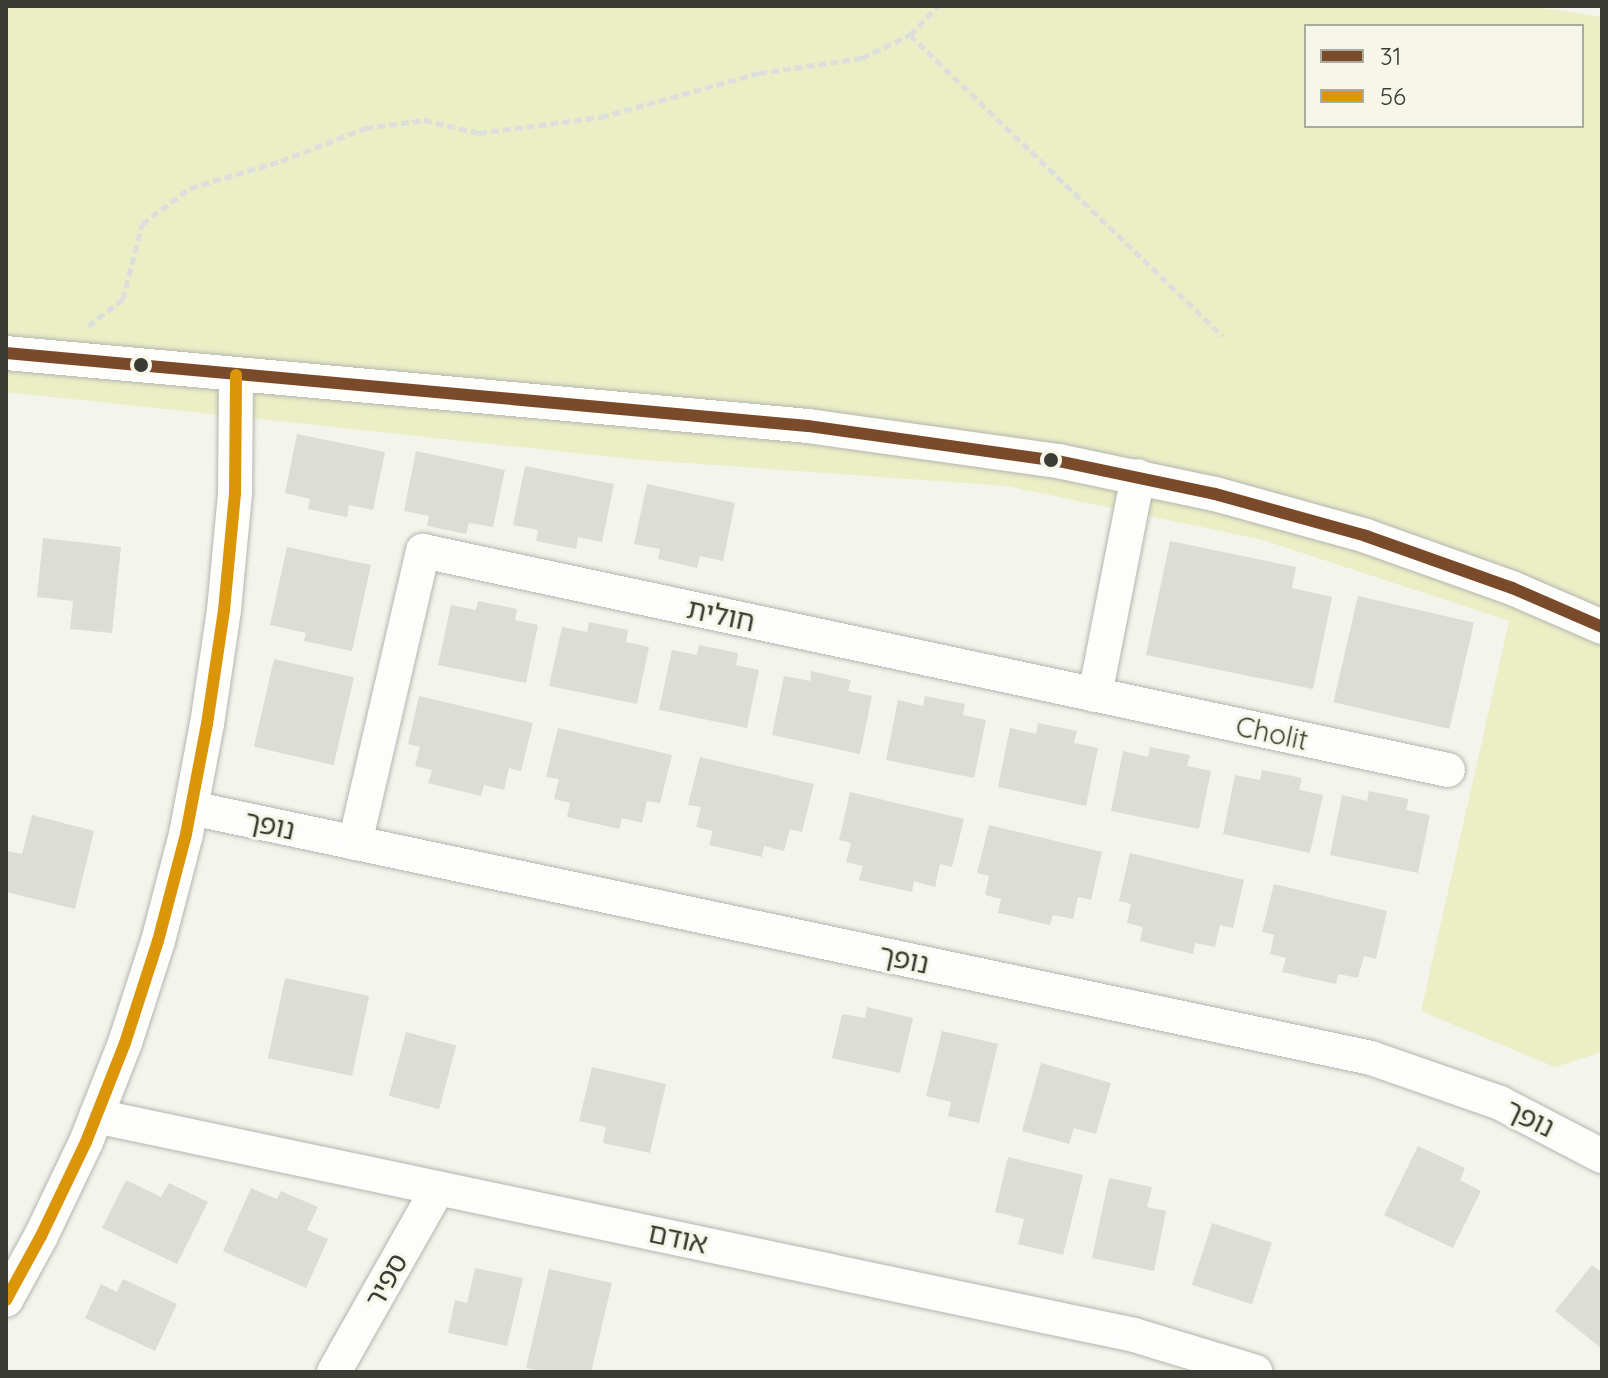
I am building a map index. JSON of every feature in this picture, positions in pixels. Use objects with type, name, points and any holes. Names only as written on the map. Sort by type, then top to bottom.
[{"type":"street","points":[[8,354],[822,428],[977,447],[1138,476],[1366,536],[1497,583],[1602,627]]},
{"type":"street","points":[[6,1300],[41,1236],[96,1116],[158,941],[191,808],[224,610],[235,493],[236,375]]},
{"type":"street","points":[[1095,695],[1138,476]]},
{"type":"street","name":"חולית","points":[[355,843],[423,551],[1095,695]]},
{"type":"street","name":"Cholit","points":[[1095,695],[1448,770]]},
{"type":"street","name":"נופך","points":[[191,808],[1371,1058],[1500,1103],[1602,1156]]},
{"type":"street","name":"אודם","points":[[96,1116],[1134,1335],[1256,1372]]},
{"type":"street","name":"ספיר","points":[[334,1372],[438,1188]]},
{"type":"path","points":[[85,328],[123,299],[142,224],[190,188],[281,161],[365,128],[424,120],[479,133],[601,117],[759,73],[862,58],[910,35],[938,6]]},
{"type":"path","points":[[910,35],[1223,336]]},
{"type":"green space","points":[[6,6],[1531,6],[1602,17],[1602,1052],[1555,1067],[1421,1011],[1509,621],[1263,540],[1007,486],[631,459],[6,392]]},
{"type":"building","points":[[297,434],[385,452],[373,510],[349,505],[347,517],[308,509],[310,499],[285,493]]},
{"type":"building","points":[[416,451],[505,470],[493,527],[469,523],[466,534],[427,526],[429,516],[404,511]]},
{"type":"building","points":[[525,466],[614,484],[602,542],[578,537],[576,549],[536,541],[538,530],[513,525]]},
{"type":"building","points":[[647,484],[735,503],[723,561],[700,556],[697,568],[658,559],[660,549],[634,544]]},
{"type":"building","points":[[43,538],[121,547],[112,633],[70,629],[73,601],[37,597]]},
{"type":"building","points":[[1170,541],[1296,567],[1292,588],[1332,597],[1313,689],[1146,655]]},
{"type":"building","points":[[287,547],[371,565],[352,651],[304,641],[306,633],[270,625]]},
{"type":"building","points":[[1358,596],[1474,623],[1449,729],[1333,702]]},
{"type":"building","points":[[478,601],[517,609],[515,620],[538,625],[526,683],[438,665],[451,605],[476,610]]},
{"type":"building","points":[[589,622],[628,630],[626,642],[649,647],[637,704],[549,686],[562,627],[587,632]]},
{"type":"building","points":[[699,645],[738,653],[736,665],[759,670],[747,728],[659,710],[672,650],[697,655]]},
{"type":"building","points":[[274,659],[354,677],[334,765],[254,747]]},
{"type":"building","points":[[811,671],[851,680],[848,691],[872,696],[860,754],[772,735],[784,676],[810,681]]},
{"type":"building","points":[[419,696],[533,723],[521,771],[509,768],[504,790],[484,785],[481,796],[428,783],[432,770],[415,766],[420,747],[408,744]]},
{"type":"building","points":[[925,696],[965,704],[963,715],[986,720],[974,778],[886,760],[898,700],[923,706]]},
{"type":"building","points":[[1038,723],[1077,731],[1074,743],[1098,748],[1086,806],[998,787],[1010,728],[1036,734]]},
{"type":"building","points":[[558,728],[672,755],[660,803],[647,801],[642,823],[622,818],[619,829],[567,817],[570,803],[554,799],[559,779],[546,777]]},
{"type":"building","points":[[1150,747],[1190,755],[1187,766],[1211,771],[1199,829],[1111,811],[1123,751],[1148,757]]},
{"type":"building","points":[[700,757],[814,784],[802,832],[790,829],[784,851],[764,846],[762,857],[709,845],[713,831],[696,827],[701,807],[688,805]]},
{"type":"building","points":[[1262,770],[1302,778],[1299,790],[1323,795],[1310,853],[1223,834],[1235,775],[1260,780]]},
{"type":"building","points":[[1369,791],[1409,799],[1406,810],[1430,815],[1418,873],[1330,855],[1342,795],[1367,801]]},
{"type":"building","points":[[850,792],[964,819],[952,867],[940,864],[935,887],[914,881],[912,892],[859,880],[863,866],[846,862],[851,843],[839,840]]},
{"type":"building","points":[[32,815],[94,831],[75,909],[6,892],[6,851],[22,854]]},
{"type":"building","points":[[989,825],[1102,852],[1091,900],[1078,897],[1073,919],[1053,915],[1050,925],[998,913],[1001,899],[985,895],[989,876],[977,873]]},
{"type":"building","points":[[1130,853],[1244,880],[1233,928],[1220,925],[1215,947],[1195,943],[1193,954],[1140,941],[1143,927],[1127,923],[1131,904],[1119,901]]},
{"type":"building","points":[[1274,884],[1387,911],[1376,959],[1364,956],[1358,978],[1338,974],[1336,984],[1282,972],[1286,958],[1270,954],[1274,935],[1262,932]]},
{"type":"building","points":[[285,978],[369,996],[352,1076],[268,1058]]},
{"type":"building","points":[[867,1007],[913,1018],[900,1073],[832,1058],[842,1014],[865,1018]]},
{"type":"building","points":[[942,1031],[998,1044],[979,1123],[948,1116],[951,1102],[926,1096]]},
{"type":"building","points":[[406,1032],[456,1045],[439,1109],[389,1096]]},
{"type":"building","points":[[1041,1063],[1111,1083],[1096,1134],[1074,1128],[1069,1144],[1022,1131]]},
{"type":"building","points":[[592,1067],[666,1084],[650,1153],[603,1143],[606,1127],[579,1121]]},
{"type":"building","points":[[1418,1146],[1465,1168],[1460,1180],[1481,1191],[1453,1248],[1384,1215]]},
{"type":"building","points":[[1008,1157],[1083,1175],[1063,1255],[1018,1244],[1024,1219],[995,1212]]},
{"type":"building","points":[[1109,1178],[1152,1187],[1147,1207],[1166,1211],[1154,1271],[1092,1258]]},
{"type":"building","points":[[126,1180],[161,1197],[169,1183],[208,1202],[177,1264],[102,1228]]},
{"type":"building","points":[[251,1188],[277,1199],[281,1191],[318,1207],[307,1230],[328,1239],[306,1288],[223,1251]]},
{"type":"building","points":[[1212,1223],[1272,1242],[1252,1304],[1192,1285]]},
{"type":"building","points":[[1592,1265],[1602,1273],[1602,1349],[1555,1311]]},
{"type":"building","points":[[475,1268],[523,1278],[507,1346],[448,1333],[455,1300],[467,1303]]},
{"type":"building","points":[[549,1269],[612,1283],[591,1372],[545,1372],[526,1368]]},
{"type":"building","points":[[123,1279],[177,1304],[155,1351],[85,1318],[101,1284],[117,1292]]},
{"type":"transit line","name":"31","points":[[6,353],[808,426],[1058,461],[1215,494],[1366,536],[1512,588],[1602,627]]},
{"type":"transit line","name":"56","points":[[6,1300],[86,1142],[125,1043],[158,941],[186,834],[224,610],[235,493],[236,375]]}]
